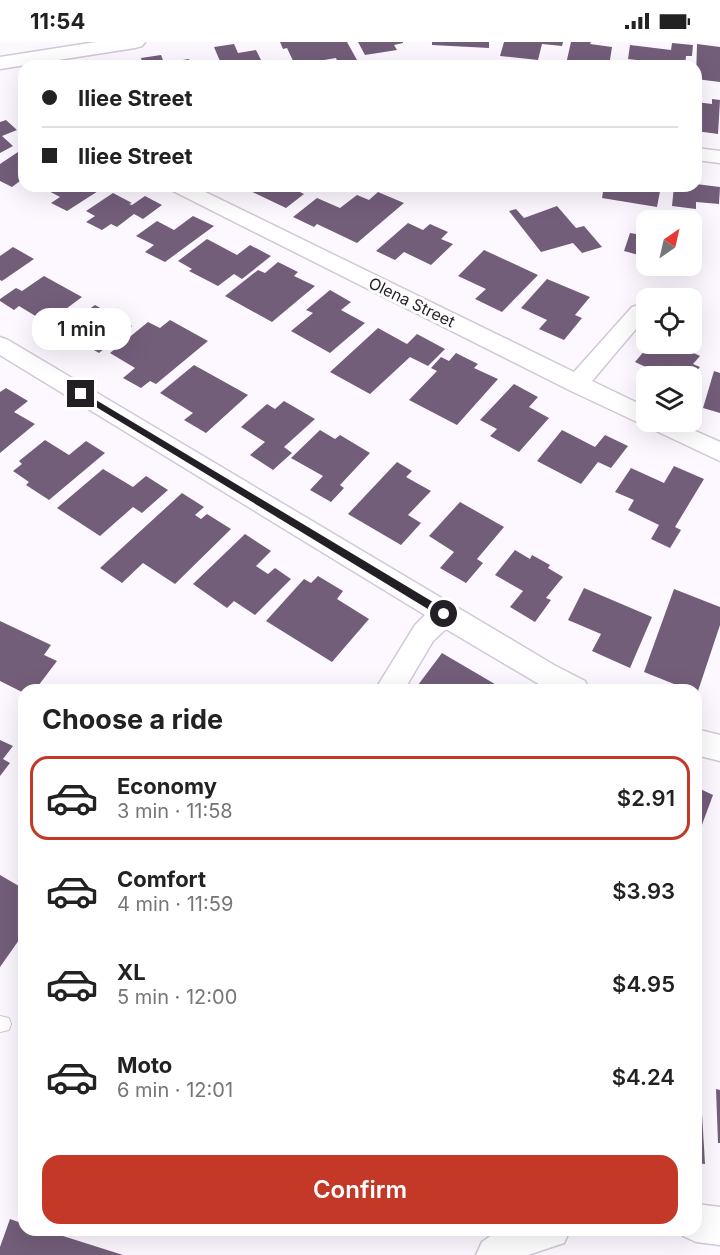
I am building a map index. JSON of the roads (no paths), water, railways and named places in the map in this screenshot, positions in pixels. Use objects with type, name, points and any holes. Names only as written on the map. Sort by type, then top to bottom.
[{"type":"street","points":[[44,60],[135,42]]},
{"type":"street","points":[[0,63],[18,64]]},
{"type":"street","points":[[702,155],[720,157]]},
{"type":"street","name":"Olena Street","points":[[191,192],[636,412]]},
{"type":"street","points":[[577,384],[636,315]]},
{"type":"street","points":[[0,345],[444,614],[565,684]]},
{"type":"street","points":[[677,432],[720,452]]},
{"type":"street","points":[[393,684],[424,633],[444,614]]},
{"type":"street","points":[[702,744],[720,748]]},
{"type":"street","points":[[702,1223],[720,1226]]},
{"type":"street","points":[[495,1255],[525,1236]]}]
